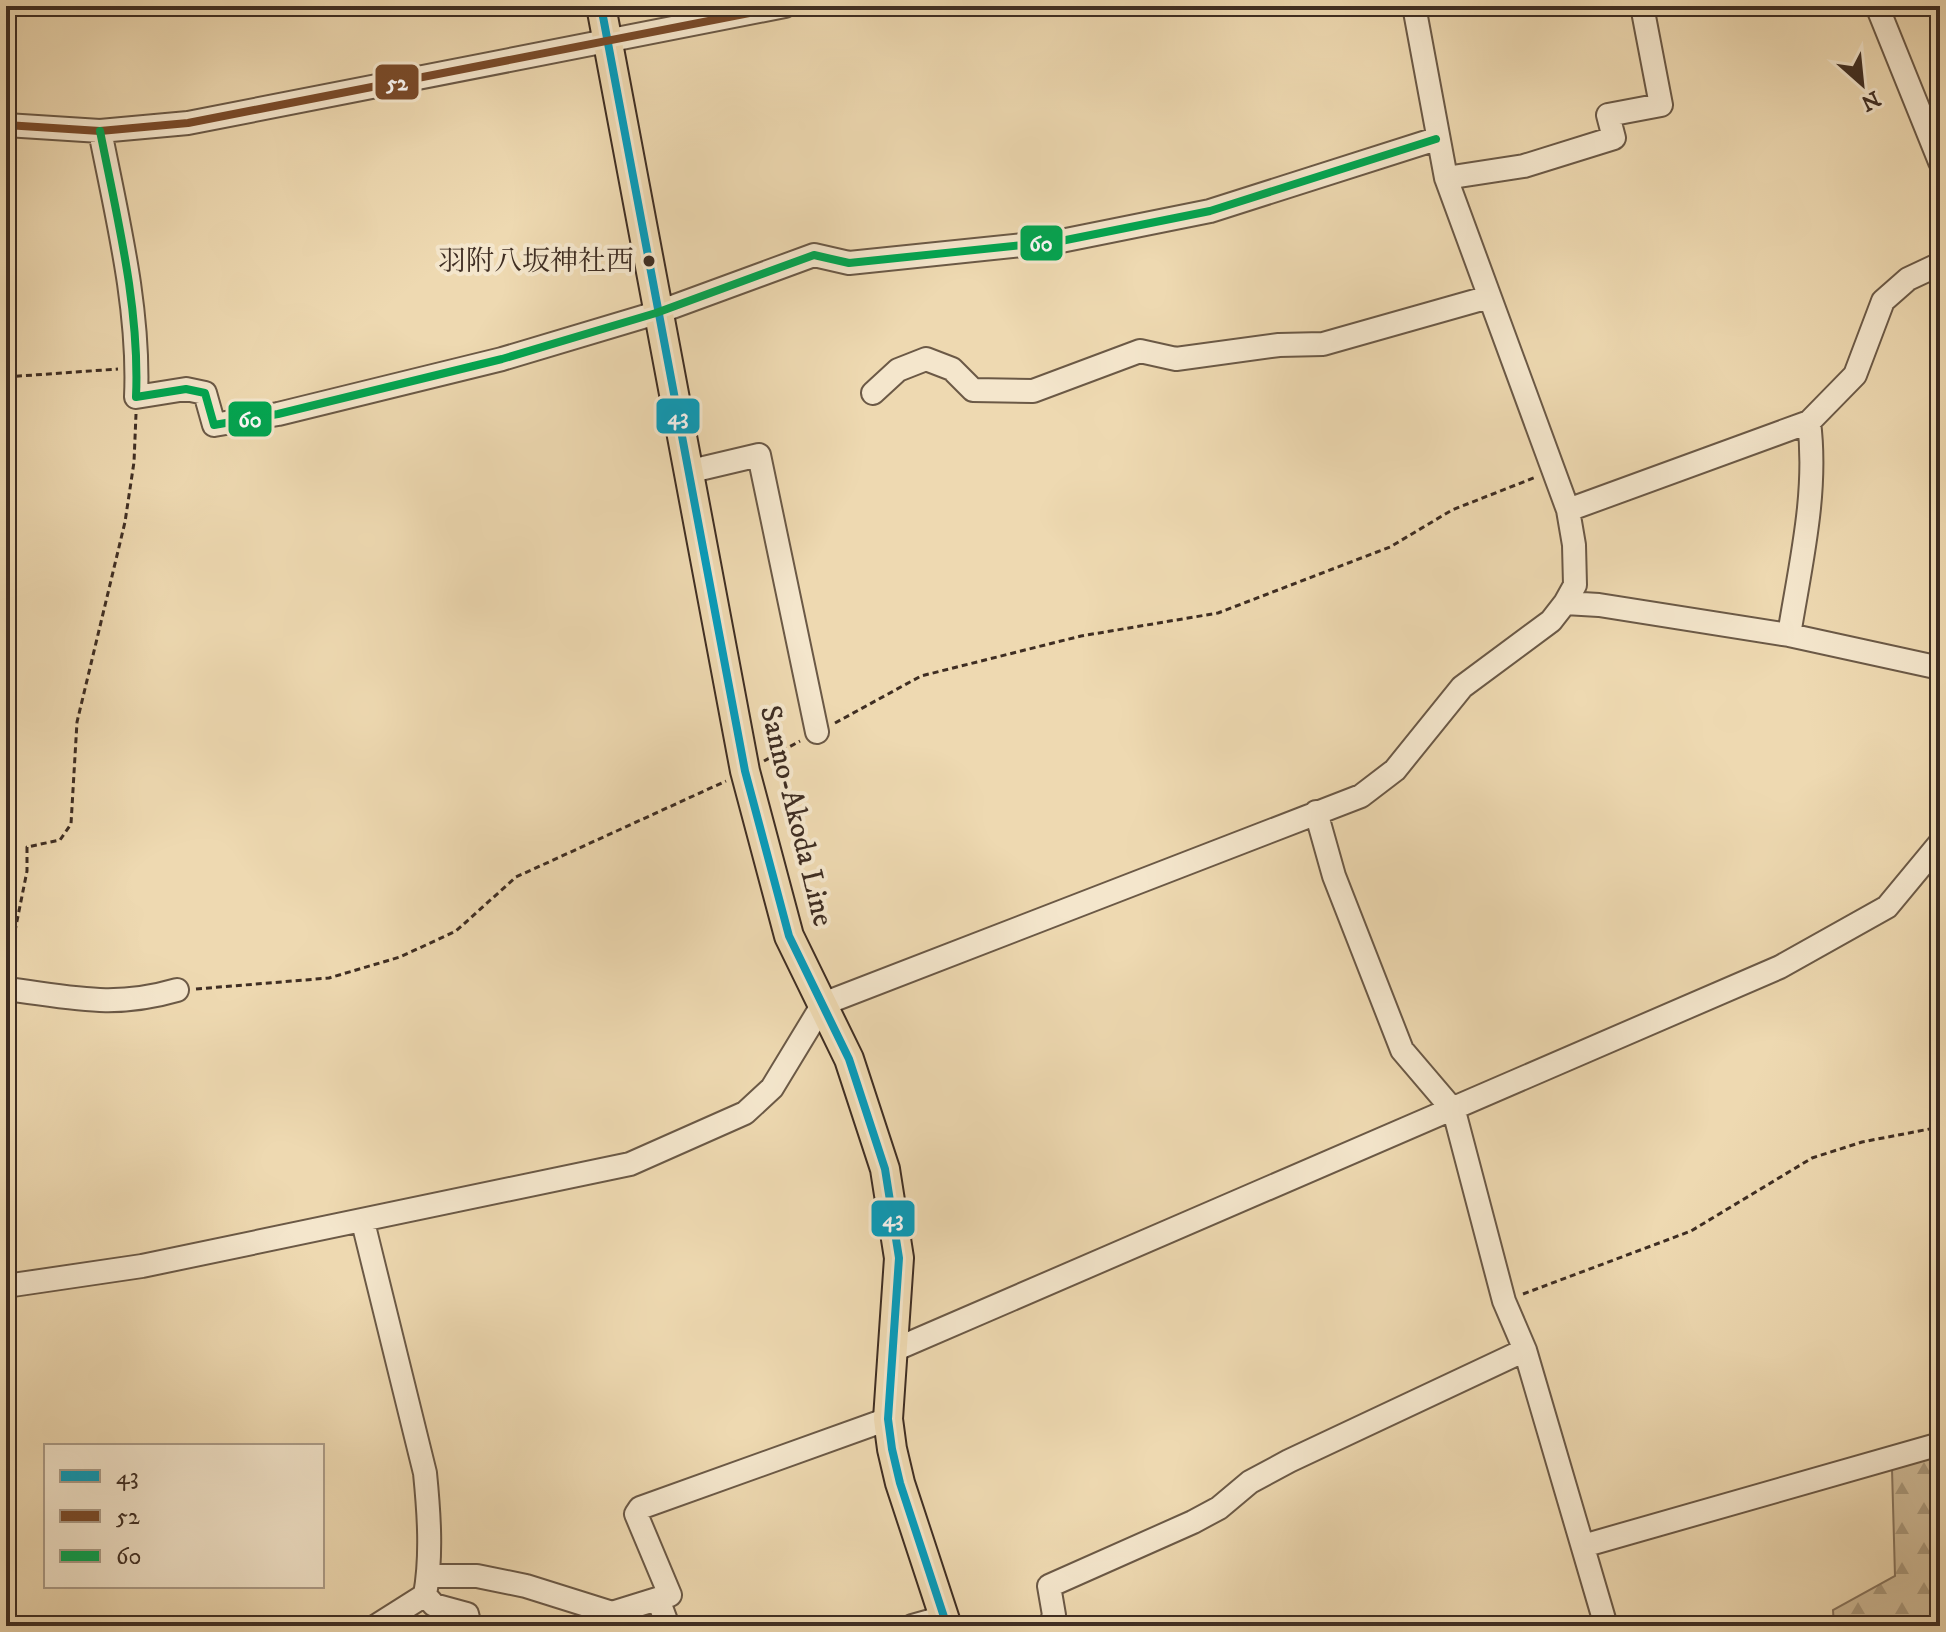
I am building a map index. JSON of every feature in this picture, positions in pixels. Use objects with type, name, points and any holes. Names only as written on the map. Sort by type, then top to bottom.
[{"type":"main road","name":"Sanno-Akoda Line","points":[[601,6],[656,313],[745,771],[789,936],[823,1004],[870,1113],[885,1169],[899,1258],[888,1419],[900,1483],[946,1621]]},
{"type":"street","points":[[6,125],[100,131],[188,123],[785,6]]},
{"type":"street","points":[[6,1286],[142,1266],[630,1164],[745,1113],[772,1088],[823,1004],[1361,796],[1395,770],[1462,687],[1551,621],[1575,585],[1574,545],[1568,510],[1446,178],[1436,139],[1414,6]]},
{"type":"street","points":[[1446,178],[1524,166],[1614,138],[1608,115],[1661,105],[1642,6]]},
{"type":"street","points":[[1877,6],[1940,162]]},
{"type":"street","points":[[100,131],[120,236],[137,367],[136,397],[186,389],[205,393],[214,425],[278,414],[502,359],[656,313],[814,255],[849,263],[1061,241],[1255,199],[1436,139]]},
{"type":"street","points":[[1568,510],[1809,422],[1855,375],[1883,301],[1908,279],[1940,264]]},
{"type":"street","points":[[873,393],[898,370],[926,359],[952,369],[973,390],[1033,391],[1140,351],[1176,359],[1279,345],[1323,344],[1489,297]]},
{"type":"street","points":[[1789,635],[1808,519],[1812,447],[1809,422]]},
{"type":"street","points":[[687,472],[759,455],[817,732]]},
{"type":"street","points":[[1565,603],[1599,605],[1789,635],[1940,668]]},
{"type":"street","points":[[1316,812],[1334,876],[1402,1050],[1454,1111],[1504,1301],[1525,1350],[1606,1626]]},
{"type":"street","points":[[894,1350],[1454,1111],[1780,967],[1887,907],[1940,843]]},
{"type":"street","points":[[6,989],[113,1003],[141,1001],[177,990]]},
{"type":"street","points":[[363,1222],[425,1473],[426,1585],[434,1605],[467,1614],[470,1626]]},
{"type":"street","points":[[1050,1626],[1054,1615],[1049,1586],[1193,1522],[1219,1508],[1250,1482],[1289,1461],[1525,1350]]},
{"type":"street","points":[[376,1626],[426,1585],[477,1576],[526,1586],[608,1619],[670,1595],[636,1514],[640,1508],[888,1419]]},
{"type":"street","points":[[1583,1546],[1940,1444]]},
{"type":"street","points":[[658,1599],[668,1626]]},
{"type":"street","points":[[912,1626],[946,1621]]},
{"type":"path","points":[[6,377],[137,367]]},
{"type":"path","points":[[6,979],[27,871],[27,847],[60,840],[71,824],[77,722],[125,522],[134,462],[136,397]]},
{"type":"path","points":[[177,990],[329,978],[400,957],[456,931],[516,877],[745,771],[921,676],[1081,636],[1218,613],[1390,547],[1452,510],[1552,470]]},
{"type":"path","points":[[1504,1301],[1691,1231],[1812,1158],[1862,1142],[1940,1127]]},
{"type":"green space","points":[[1938,1454],[1940,1626],[1834,1626],[1833,1610],[1895,1576],[1892,1469]]},
{"type":"transit line","name":"43","points":[[601,6],[745,771],[789,936],[849,1059],[885,1169],[899,1258],[888,1419],[892,1449],[900,1483],[947,1626]]},
{"type":"transit line","name":"52","points":[[6,125],[100,131],[188,123],[785,6]]},
{"type":"transit line","name":"60","points":[[100,131],[131,297],[136,397],[186,389],[205,393],[214,425],[278,414],[502,359],[656,313],[814,255],[849,263],[1061,241],[1210,211],[1436,139]]},
{"type":"place","name":"羽附八坂神社西","points":[[649,261]]}]
